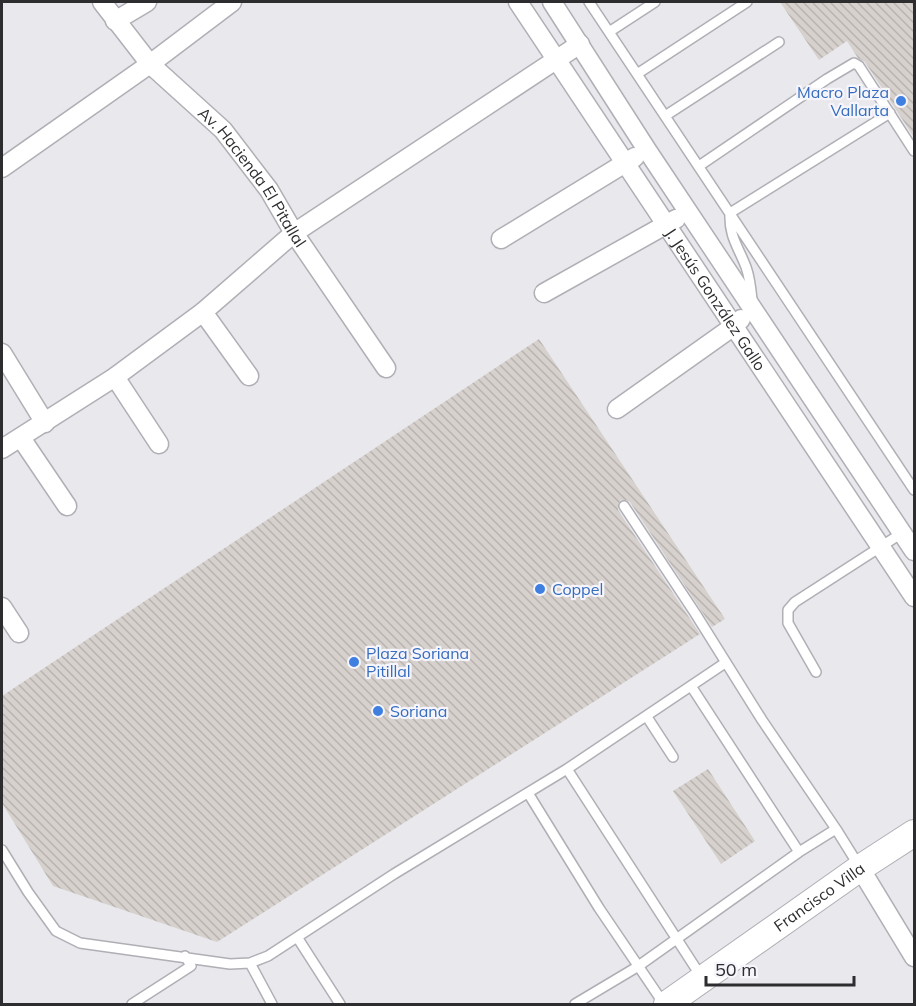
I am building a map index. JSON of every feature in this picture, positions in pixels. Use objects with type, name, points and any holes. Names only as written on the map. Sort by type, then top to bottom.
[{"type":"street","name":"Av. Hacienda El Pitallal","points":[[102,2],[150,64],[223,130],[269,190],[294,233],[386,368]]},
{"type":"street","points":[[115,21],[147,2]]},
{"type":"street","points":[[2,168],[150,64],[232,2]]},
{"type":"street","name":"J. Jesús González Gallo","points":[[518,2],[915,597]]},
{"type":"street","name":"J. Jesús González Gallo","points":[[552,2],[647,150],[915,551]]},
{"type":"street","points":[[2,449],[115,376],[203,312],[294,233],[580,44]]},
{"type":"street","points":[[501,239],[647,150]]},
{"type":"street","points":[[544,293],[688,212]]},
{"type":"street","points":[[617,409],[734,326],[753,307]]},
{"type":"street","points":[[203,312],[249,376]]},
{"type":"street","points":[[2,354],[45,423]]},
{"type":"street","points":[[115,376],[159,444]]},
{"type":"street","points":[[21,438],[67,506]]},
{"type":"street","points":[[2,607],[19,633]]},
{"type":"street","name":"Francisco Villa","points":[[666,1005],[860,868],[915,833]]},
{"type":"street","points":[[860,868],[915,957]]},
{"type":"lane","points":[[589,2],[915,490]]},
{"type":"lane","points":[[609,32],[655,2]]},
{"type":"lane","points":[[637,74],[747,2]]},
{"type":"lane","points":[[665,116],[778,42]]},
{"type":"lane","points":[[699,166],[854,63],[859,66],[915,151]]},
{"type":"lane","points":[[730,213],[890,113]]},
{"type":"lane","points":[[730,213],[733,241],[746,268],[753,307]]},
{"type":"lane","points":[[624,506],[860,868]]},
{"type":"lane","points":[[816,672],[788,623],[788,610],[795,602],[902,533]]},
{"type":"lane","points":[[2,850],[28,892],[56,930],[80,943],[230,964],[250,963],[268,956],[394,874],[567,769],[725,663]]},
{"type":"lane","points":[[691,686],[799,852]]},
{"type":"lane","points":[[647,717],[673,756]]},
{"type":"lane","points":[[567,769],[703,980]]},
{"type":"lane","points":[[528,793],[599,908],[666,1005]]},
{"type":"lane","points":[[575,1005],[638,967],[799,852],[836,829]]},
{"type":"lane","points":[[297,937],[340,1005]]},
{"type":"lane","points":[[132,1005],[191,966],[185,956]]},
{"type":"lane","points":[[250,963],[272,1005]]},
{"type":"building","name":"Macro Plaza Vallarta","points":[[780,2],[915,2],[915,139],[865,62],[858,58],[847,41],[819,60]]},
{"type":"building","name":"Plaza Soriana Pitillal","points":[[539,339],[725,619],[712,627],[630,502],[621,500],[618,510],[700,634],[217,942],[53,886],[2,803],[2,696]]},
{"type":"building","points":[[708,769],[755,841],[721,864],[673,791]]},
{"type":"place","name":"Macro Plaza Vallarta","points":[[901,101]]},
{"type":"place","name":"Coppel","points":[[540,589]]},
{"type":"place","name":"Plaza Soriana Pitillal","points":[[354,662]]},
{"type":"place","name":"Soriana","points":[[378,711]]}]
